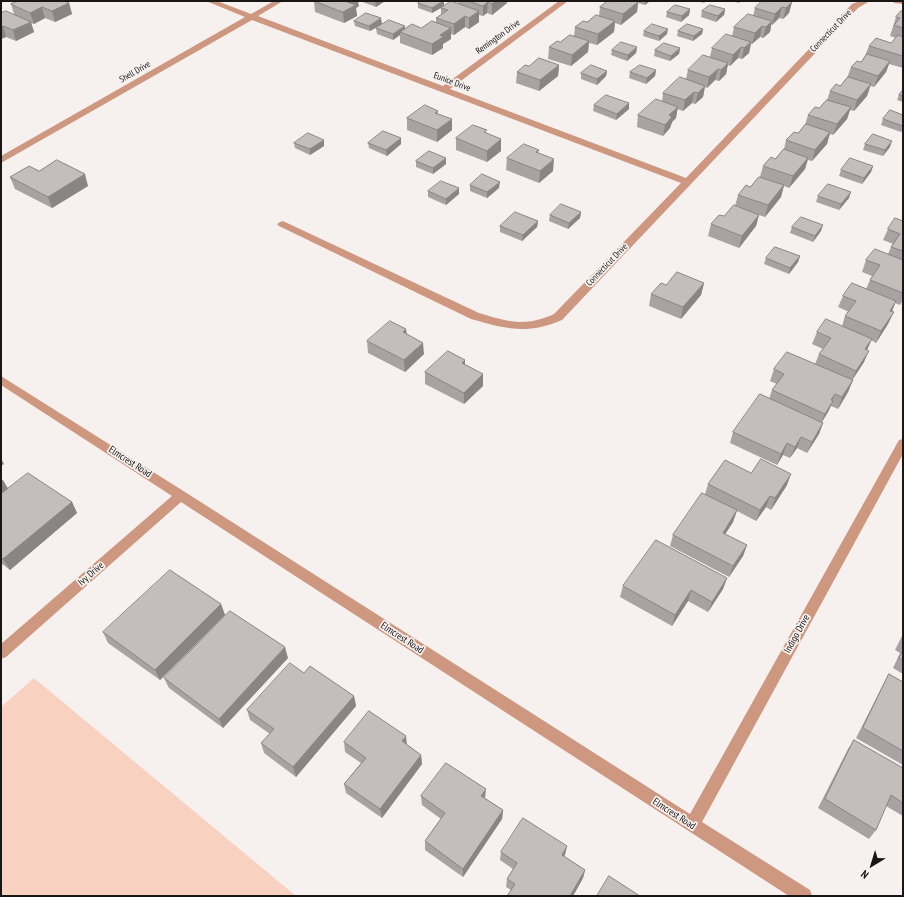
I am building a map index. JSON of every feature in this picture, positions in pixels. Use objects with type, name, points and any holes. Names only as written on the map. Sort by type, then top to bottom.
[{"type":"street","name":"Eunice Drive","points":[[210,1],[688,182]]},
{"type":"street","name":"Shell Drive","points":[[1,160],[279,1]]},
{"type":"street","name":"Remington Drive","points":[[443,90],[564,1]]},
{"type":"street","name":"Connecticut Drive","points":[[282,224],[475,316],[501,324],[520,327],[538,325],[558,317],[855,6],[866,1]]},
{"type":"street","points":[[897,1],[903,2]]},
{"type":"street","name":"Elmcrest Road","points":[[1,380],[804,896]]},
{"type":"street","name":"Indigo Drive","points":[[692,825],[903,443]]},
{"type":"street","name":"Ivy Drive","points":[[1,653],[181,495]]},
{"type":"shaded area","points":[[34,678],[296,896],[1,896],[1,707]]},
{"type":"building","points":[[18,1],[65,1],[69,3],[52,11],[42,7],[30,13],[11,4]]},
{"type":"building","points":[[314,1],[348,1],[347,2],[356,5],[343,12]]},
{"type":"building","points":[[421,1],[443,1],[432,8],[418,3]]},
{"type":"building","points":[[451,1],[479,11],[469,18],[465,16],[454,24],[436,18],[448,10],[441,8]]},
{"type":"building","points":[[469,1],[496,1],[492,4],[488,2],[483,6]]},
{"type":"building","points":[[608,1],[638,2],[623,14],[600,7]]},
{"type":"building","points":[[762,1],[792,2],[786,8],[782,7],[775,14],[755,8]]},
{"type":"building","points":[[675,5],[690,9],[682,16],[667,12]]},
{"type":"building","points":[[710,5],[725,9],[718,16],[702,11]]},
{"type":"building","points":[[6,11],[31,22],[13,30],[3,26],[1,27],[1,13]]},
{"type":"building","points":[[901,11],[903,12],[903,28],[894,25],[900,18],[896,17]]},
{"type":"building","points":[[366,13],[381,18],[369,26],[354,21]]},
{"type":"building","points":[[748,14],[772,21],[766,27],[762,26],[755,33],[734,27]]},
{"type":"building","points":[[596,15],[615,21],[598,34],[575,27],[583,21],[587,22]]},
{"type":"building","points":[[389,20],[405,26],[393,34],[376,28]]},
{"type":"building","points":[[432,21],[451,28],[440,35],[443,37],[432,44],[400,32],[412,24],[421,28]]},
{"type":"building","points":[[652,24],[668,29],[659,36],[644,31]]},
{"type":"building","points":[[687,24],[703,29],[694,36],[678,31]]},
{"type":"building","points":[[726,34],[751,42],[744,48],[741,47],[733,55],[712,48]]},
{"type":"building","points":[[570,35],[589,41],[572,55],[549,47],[557,41],[560,42]]},
{"type":"building","points":[[898,35],[903,37],[903,56],[869,46],[876,38],[891,43]]},
{"type":"building","points":[[621,42],[637,47],[628,55],[612,50]]},
{"type":"building","points":[[664,43],[680,48],[671,56],[655,50]]},
{"type":"building","points":[[867,54],[890,61],[878,76],[851,67],[857,61],[861,62]]},
{"type":"building","points":[[703,55],[728,63],[721,70],[718,69],[709,77],[688,70]]},
{"type":"building","points":[[539,58],[559,65],[540,80],[517,72],[525,65],[529,66]]},
{"type":"building","points":[[591,65],[607,71],[597,79],[581,73]]},
{"type":"building","points":[[640,65],[656,70],[647,78],[630,72]]},
{"type":"building","points":[[680,77],[705,86],[698,93],[694,92],[685,100],[663,93]]},
{"type":"building","points":[[848,77],[871,84],[857,100],[830,91],[836,84],[840,86]]},
{"type":"building","points":[[903,90],[903,96],[899,95]]},
{"type":"building","points":[[606,95],[629,103],[617,114],[594,105]]},
{"type":"building","points":[[656,99],[678,107],[669,115],[672,117],[665,125],[638,115]]},
{"type":"building","points":[[827,100],[851,107],[837,124],[808,115],[815,107],[819,108]]},
{"type":"building","points":[[425,105],[438,111],[435,113],[452,119],[437,130],[407,118]]},
{"type":"building","points":[[890,110],[903,115],[903,126],[883,119]]},
{"type":"building","points":[[806,124],[830,132],[815,150],[786,140],[794,132],[798,133]]},
{"type":"building","points":[[473,125],[487,130],[484,132],[501,139],[487,151],[456,138]]},
{"type":"building","points":[[383,131],[401,138],[386,150],[368,143]]},
{"type":"building","points":[[308,133],[324,140],[310,149],[294,143]]},
{"type":"building","points":[[873,134],[892,141],[885,150],[865,144]]},
{"type":"building","points":[[524,144],[539,150],[536,152],[554,159],[540,171],[507,158]]},
{"type":"building","points":[[784,149],[808,158],[793,176],[763,166],[771,157],[775,159]]},
{"type":"building","points":[[429,151],[446,158],[433,168],[416,161]]},
{"type":"building","points":[[850,158],[873,166],[864,178],[841,170]]},
{"type":"building","points":[[57,160],[85,174],[48,197],[10,177],[29,166],[39,171]]},
{"type":"building","points":[[482,174],[500,182],[487,192],[470,185]]},
{"type":"building","points":[[759,177],[784,185],[768,205],[738,195],[746,185],[750,187]]},
{"type":"building","points":[[441,181],[459,188],[446,199],[428,191]]},
{"type":"building","points":[[828,184],[851,192],[841,204],[818,196]]},
{"type":"building","points":[[561,204],[581,212],[569,223],[550,215]]},
{"type":"building","points":[[734,205],[759,215],[742,236],[711,224],[719,215],[724,216]]},
{"type":"building","points":[[515,212],[538,221],[523,235],[500,226]]},
{"type":"building","points":[[801,217],[823,225],[815,236],[792,227]]},
{"type":"building","points":[[895,218],[903,221],[903,251],[891,247],[900,234],[888,229]]},
{"type":"building","points":[[775,247],[800,256],[790,268],[766,258]]},
{"type":"building","points":[[875,249],[903,260],[903,293],[870,280],[880,265],[866,260]]},
{"type":"building","points":[[677,272],[704,283],[683,307],[651,294],[661,283],[666,285]]},
{"type":"building","points":[[852,283],[896,301],[890,311],[894,312],[881,331],[845,316],[856,301],[843,296]]},
{"type":"building","points":[[826,319],[872,339],[865,349],[869,351],[856,371],[819,354],[831,338],[817,332]]},
{"type":"building","points":[[390,321],[406,329],[403,332],[423,343],[404,360],[367,341]]},
{"type":"building","points":[[448,351],[465,360],[462,363],[483,374],[464,393],[425,372]]},
{"type":"building","points":[[787,352],[853,380],[842,397],[835,394],[831,400],[833,401],[825,414],[772,390],[784,374],[774,369]]},
{"type":"building","points":[[760,394],[823,423],[812,442],[801,437],[795,447],[787,443],[781,454],[733,432]]},
{"type":"building","points":[[761,459],[791,474],[775,498],[770,496],[760,510],[708,484],[725,460],[751,473]]},
{"type":"building","points":[[28,473],[72,502],[3,559],[1,557],[1,494]]},
{"type":"building","points":[[702,493],[737,510],[723,533],[747,545],[733,566],[673,535]]},
{"type":"building","points":[[656,540],[727,578],[712,602],[691,590],[675,615],[623,586]]},
{"type":"building","points":[[170,570],[221,604],[155,670],[103,632]]},
{"type":"building","points":[[230,611],[285,647],[219,719],[164,678]]},
{"type":"building","points":[[903,651],[903,660],[899,658]]},
{"type":"building","points":[[290,663],[304,673],[310,666],[354,696],[293,767],[261,743],[274,729],[247,710]]},
{"type":"building","points":[[889,674],[903,682],[903,751],[863,728]]},
{"type":"building","points":[[369,711],[406,736],[402,741],[421,755],[380,809],[344,784],[366,758],[344,742]]},
{"type":"building","points":[[854,740],[903,768],[903,803],[891,795],[876,830],[825,799]]},
{"type":"building","points":[[446,763],[486,789],[481,796],[503,810],[463,869],[425,841],[445,813],[421,796]]},
{"type":"building","points":[[523,818],[567,846],[562,855],[585,870],[570,896],[507,896],[515,884],[507,879],[517,863],[501,852]]},
{"type":"building","points":[[609,876],[640,896],[597,896]]}]
